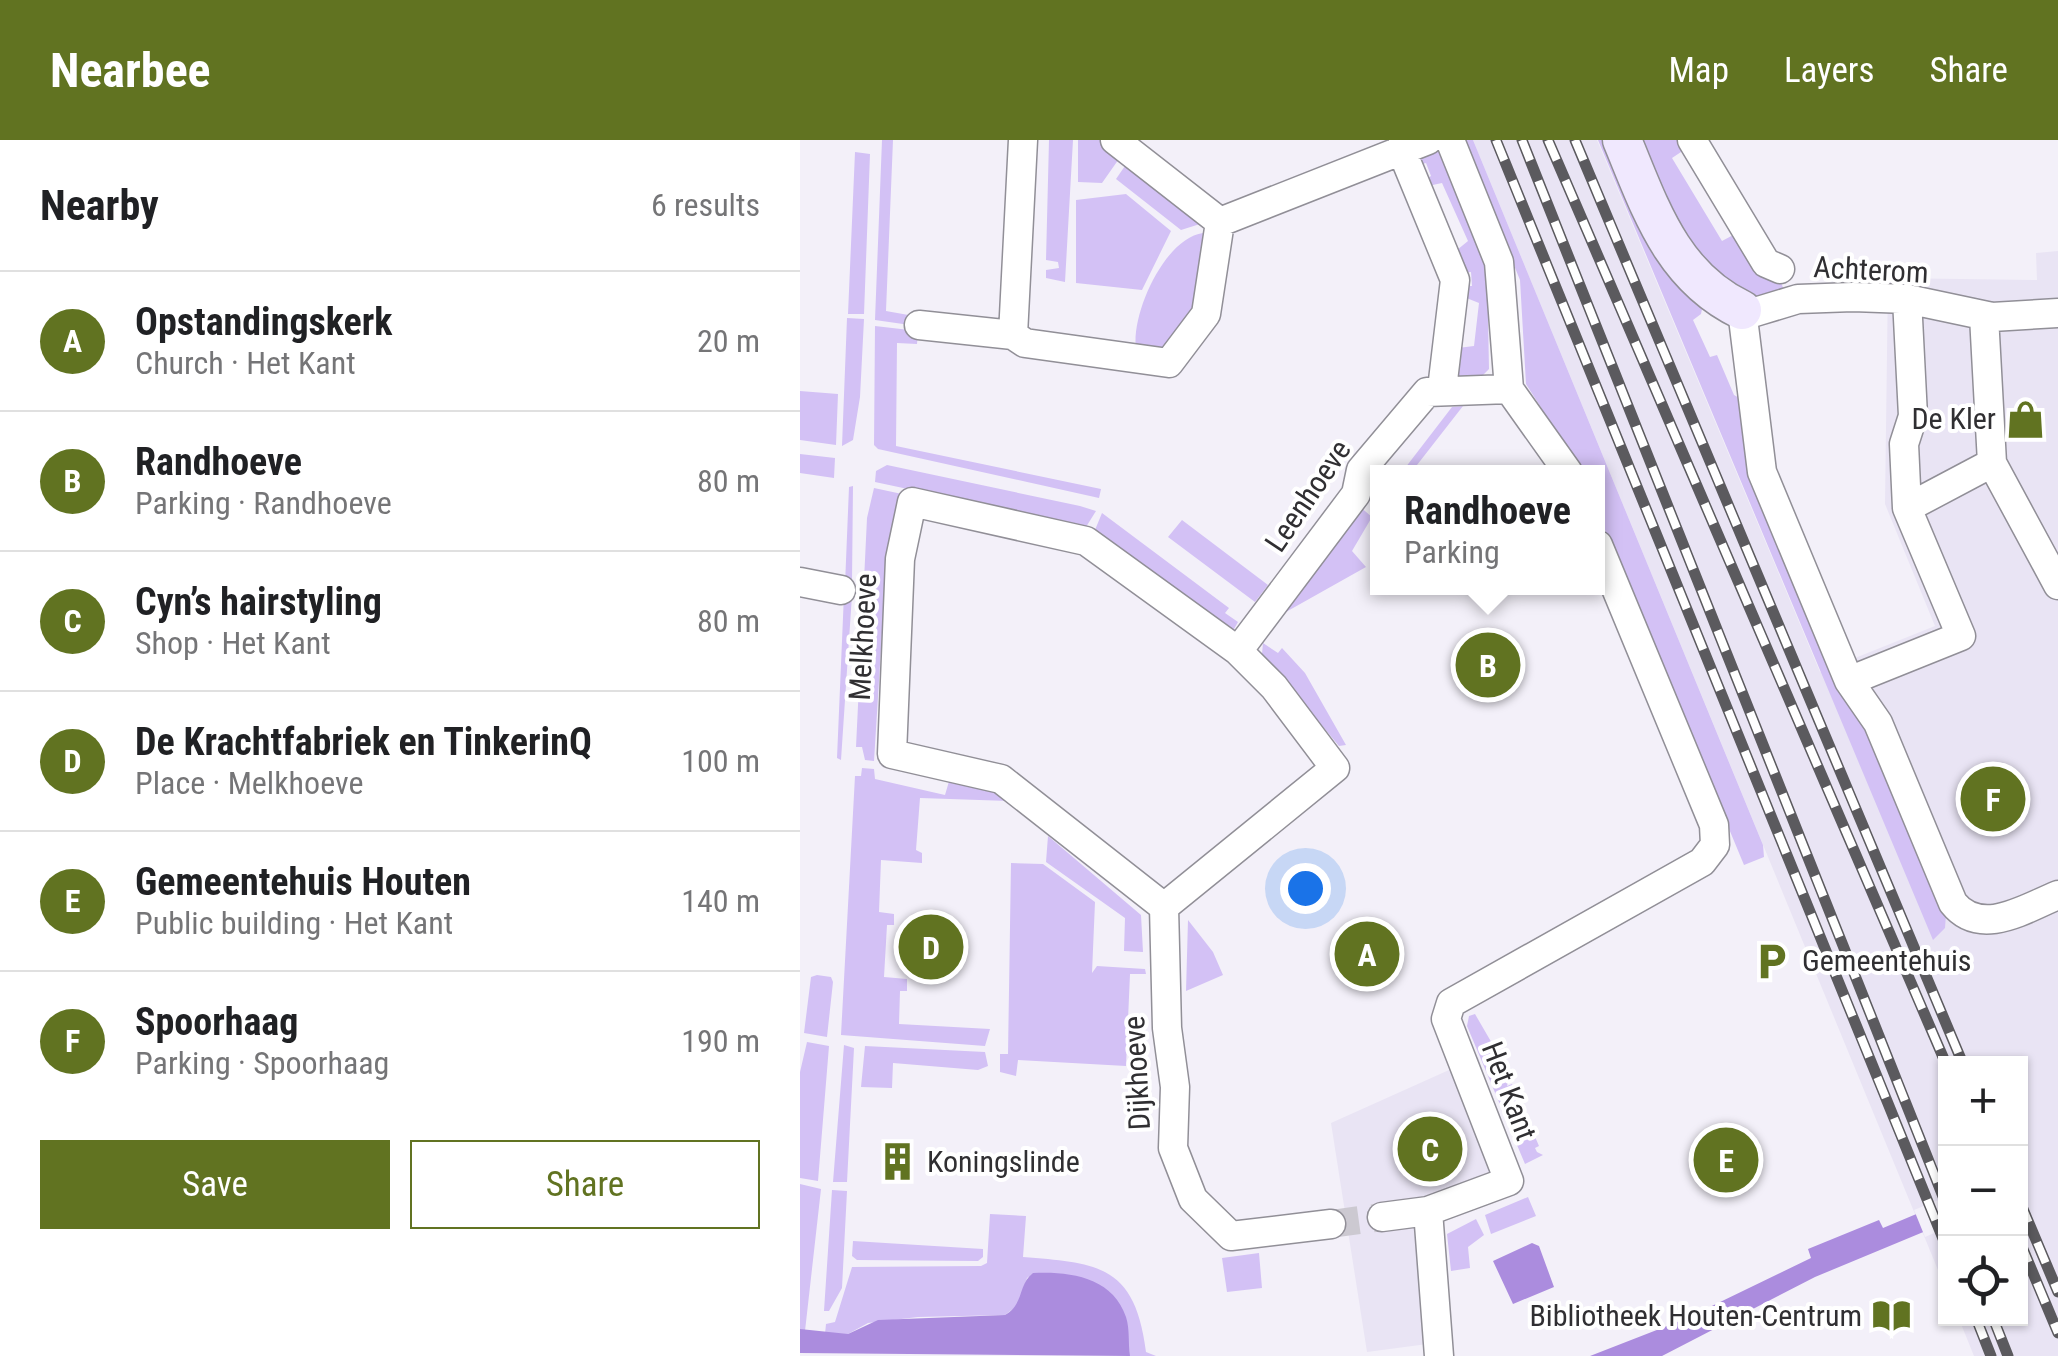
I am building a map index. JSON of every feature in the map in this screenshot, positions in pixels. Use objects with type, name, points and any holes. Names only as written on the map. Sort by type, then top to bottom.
[{"type":"street","points":[[1014,336],[1023,140]]},
{"type":"street","points":[[1115,140],[1220,222]]},
{"type":"street","points":[[1450,140],[1498,262],[1509,389],[1563,465]]},
{"type":"street","points":[[1622,140],[1670,250],[1715,293],[1742,310],[1762,472],[1848,681],[1878,723],[1956,908],[1968,917],[1989,920],[2058,896]]},
{"type":"street","points":[[1692,140],[1766,263],[1780,269]]},
{"type":"street","points":[[1220,222],[1412,143],[1455,280],[1442,388],[1509,389]]},
{"type":"street","points":[[919,325],[1014,336],[1024,343],[1168,363],[1206,314],[1220,222]]},
{"type":"street","name":"Achterom","points":[[1742,310],[1806,298],[1908,299],[1984,316],[2058,313]]},
{"type":"street","points":[[1848,681],[1962,636],[1907,508],[1904,444],[1913,416],[1908,299]]},
{"type":"street","points":[[1984,316],[1992,462],[2058,585]]},
{"type":"street","name":"Leenhoeve","points":[[1238,651],[1356,494],[1360,470],[1427,392],[1442,388]]},
{"type":"street","points":[[1907,508],[1992,462]]},
{"type":"street","name":"Melkhoeve","points":[[912,502],[1086,542],[1238,651],[1274,688],[1335,768],[1164,907],[1001,779],[892,754],[900,559],[912,502]]},
{"type":"street","name":"Het Kant","points":[[1428,1212],[1509,1180],[1446,1018],[1452,1003],[1702,862],[1715,845],[1714,825],[1605,561]]},
{"type":"street","points":[[800,582],[841,590]]},
{"type":"street","name":"Dijkhoeve","points":[[1164,907],[1166,1028],[1176,1087],[1173,1148],[1193,1199],[1231,1236],[1331,1224]]},
{"type":"street","points":[[1382,1217],[1428,1212],[1438,1349]]},
{"type":"shaded area","points":[[882,140],[893,140],[886,311],[914,316],[910,325],[875,320]]},
{"type":"shaded area","points":[[1049,140],[1073,140],[1065,282],[1046,278],[1046,270],[1059,268],[1058,262],[1046,260]]},
{"type":"shaded area","points":[[1078,140],[1100,140],[1121,156],[1102,183],[1078,182]]},
{"type":"shaded area","points":[[1463,140],[1473,140],[1763,845],[1764,857],[1744,865],[1605,530],[1605,465],[1578,465],[1526,384],[1520,280]]},
{"type":"shaded area","points":[[1473,140],[1597,140],[1820,672],[1935,626],[1885,504],[1888,278],[2037,280],[2036,253],[2058,251],[2058,1356],[1974,1356],[1962,1326],[2028,1326],[2028,1056],[1938,1056],[1938,1270]]},
{"type":"shaded area","points":[[1598,140],[1610,140],[1704,299],[1701,314],[1693,320],[1710,357],[1717,355],[1734,395],[1743,400],[1946,914],[1945,928],[1933,940]]},
{"type":"shaded area","points":[[1634,140],[1686,140],[1687,148],[1672,158],[1722,241],[1737,233],[1779,277],[1785,293],[1749,301],[1688,254]]},
{"type":"shaded area","points":[[1433,148],[1443,153],[1487,268],[1489,369],[1479,379],[1457,376],[1458,348],[1474,346],[1479,303],[1464,297],[1464,286],[1472,286],[1471,272],[1463,273],[1457,250],[1468,241],[1442,183],[1428,186],[1425,180],[1431,176],[1426,163],[1419,165],[1419,155]]},
{"type":"shaded area","points":[[855,152],[870,154],[864,314],[848,314]]},
{"type":"shaded area","points":[[1127,163],[1200,224],[1181,230],[1116,179]]},
{"type":"shaded area","points":[[1126,194],[1171,231],[1142,290],[1076,283],[1076,200]]},
{"type":"shaded area","points":[[1203,233],[1198,308],[1165,351],[1136,349],[1139,316],[1153,279],[1176,248]]},
{"type":"shaded area","points":[[847,318],[864,319],[860,397],[853,440],[842,446]]},
{"type":"shaded area","points":[[875,326],[918,331],[917,344],[897,343],[896,446],[1101,489],[1099,498],[878,449],[874,445]]},
{"type":"shaded area","points":[[800,391],[838,394],[836,445],[800,440]]},
{"type":"shaded area","points":[[1463,406],[1417,465],[1407,465],[1452,407]]},
{"type":"shaded area","points":[[800,454],[835,458],[834,478],[800,473]]},
{"type":"shaded area","points":[[887,465],[1096,511],[1086,527],[875,482],[876,471]]},
{"type":"shaded area","points":[[853,486],[852,583],[845,585],[849,487]]},
{"type":"shaded area","points":[[874,488],[902,494],[886,568],[874,761],[865,760],[862,747],[856,747],[867,518]]},
{"type":"shaded area","points":[[1359,506],[1370,515],[1370,520],[1352,551],[1366,567],[1277,617]]},
{"type":"shaded area","points":[[1102,513],[1229,608],[1225,613],[1238,622],[1234,629],[1227,629],[1095,530]]},
{"type":"shaded area","points":[[1182,520],[1268,585],[1255,602],[1168,537]]},
{"type":"shaded area","points":[[844,594],[852,595],[841,760],[837,758]]},
{"type":"shaded area","points":[[1263,643],[1278,653],[1282,648],[1305,673],[1346,745],[1339,746],[1262,654]]},
{"type":"shaded area","points":[[862,768],[874,769],[875,779],[945,795],[950,778],[996,789],[1009,801],[920,798],[916,850],[922,853],[922,863],[881,860],[879,912],[894,914],[894,925],[887,925],[884,977],[907,979],[907,991],[900,991],[899,1024],[990,1029],[985,1046],[841,1035],[855,776],[861,776]]},
{"type":"shaded area","points":[[1048,836],[1141,915],[1143,952],[1124,951],[1125,918],[1046,862]]},
{"type":"shaded area","points":[[1011,863],[1043,864],[1095,902],[1092,973],[1097,966],[1145,969],[1146,974],[1130,974],[1126,1066],[1018,1060],[1016,1076],[1000,1072],[1000,1054],[1008,1054]]},
{"type":"shaded area","points":[[1188,920],[1213,952],[1223,975],[1186,991]]},
{"type":"shaded area","points":[[811,977],[831,977],[833,982],[827,1037],[804,1033]]},
{"type":"shaded area","points":[[1475,1014],[1493,1045],[1491,1052],[1497,1051],[1509,1078],[1507,1086],[1512,1084],[1524,1112],[1522,1119],[1527,1118],[1539,1146],[1535,1148],[1543,1155],[1525,1164],[1467,1026],[1469,1016]]},
{"type":"shaded area","points":[[807,1042],[829,1046],[818,1181],[800,1178],[800,1072]]},
{"type":"shaded area","points":[[844,1045],[854,1048],[847,1182],[833,1182]]},
{"type":"shaded area","points":[[865,1046],[985,1052],[988,1066],[978,1070],[893,1063],[892,1088],[861,1087]]},
{"type":"shaded area","points":[[1478,1057],[1522,1182],[1435,1216],[1450,1341],[1367,1352],[1331,1123]]},
{"type":"shaded area","points":[[800,1184],[821,1189],[805,1331],[800,1329]]},
{"type":"shaded area","points":[[832,1190],[847,1191],[842,1288],[829,1311],[824,1311]]},
{"type":"shaded area","points":[[1528,1197],[1536,1216],[1491,1234],[1485,1215]]},
{"type":"shaded area","points":[[1938,1205],[1938,1226],[1815,1277],[1662,1356],[1590,1356],[1685,1319],[1811,1258],[1808,1249],[1879,1220],[1883,1228]]},
{"type":"shaded area","points":[[990,1214],[1026,1216],[1023,1257],[1092,1266],[1122,1285],[1141,1323],[1146,1352],[1156,1356],[1130,1356],[1034,1273],[1027,1278],[1018,1305],[1005,1315],[918,1317],[868,1323],[848,1334],[825,1334],[826,1324],[835,1322],[852,1267],[981,1266],[987,1263]]},
{"type":"shaded area","points":[[1476,1219],[1484,1235],[1468,1247],[1470,1268],[1451,1271],[1447,1234]]},
{"type":"shaded area","points":[[853,1241],[983,1249],[983,1257],[978,1261],[857,1260],[852,1256]]},
{"type":"shaded area","points":[[1532,1243],[1539,1246],[1554,1287],[1513,1304],[1493,1261]]},
{"type":"shaded area","points":[[1259,1253],[1262,1288],[1227,1292],[1222,1258]]},
{"type":"shaded area","points":[[1033,1273],[1075,1275],[1111,1293],[1126,1317],[1130,1356],[800,1353],[800,1329],[848,1334],[878,1320],[1005,1315],[1015,1306]]},
{"type":"pier","points":[[1938,1200],[1938,1231],[1925,1237],[1914,1210]]},
{"type":"tunnel","points":[[1331,1224],[1382,1217]]},
{"type":"railway","points":[[1496,140],[1942,1236]]},
{"type":"railway","points":[[1522,140],[1938,1184]]},
{"type":"railway","points":[[1548,140],[1943,1056]]},
{"type":"railway","points":[[1575,140],[1960,1056]]},
{"type":"railway","points":[[2028,1221],[2058,1292]]},
{"type":"railway","points":[[2028,1261],[2058,1333]]},
{"type":"railway","points":[[1979,1326],[1991,1356]]},
{"type":"railway","points":[[1996,1326],[2008,1356]]},
{"type":"place","name":"De Kler","points":[[2026,419]]},
{"type":"place","name":"Randhoeve","points":[[1488,665]]},
{"type":"place","name":"Spoorhaag","points":[[1993,799]]},
{"type":"place","name":"De Krachtfabriek en TinkerinQ","points":[[931,947]]},
{"type":"place","name":"Opstandingskerk","points":[[1367,954]]},
{"type":"place","name":"Gemeentehuis","points":[[1772,961]]},
{"type":"place","name":"Cyn’s hairstyling","points":[[1430,1149]]},
{"type":"place","name":"Gemeentehuis Houten","points":[[1726,1160]]},
{"type":"place","name":"Koningslinde","points":[[897,1162]]},
{"type":"place","name":"Bibliotheek Houten-Centrum","points":[[1892,1316]]}]
